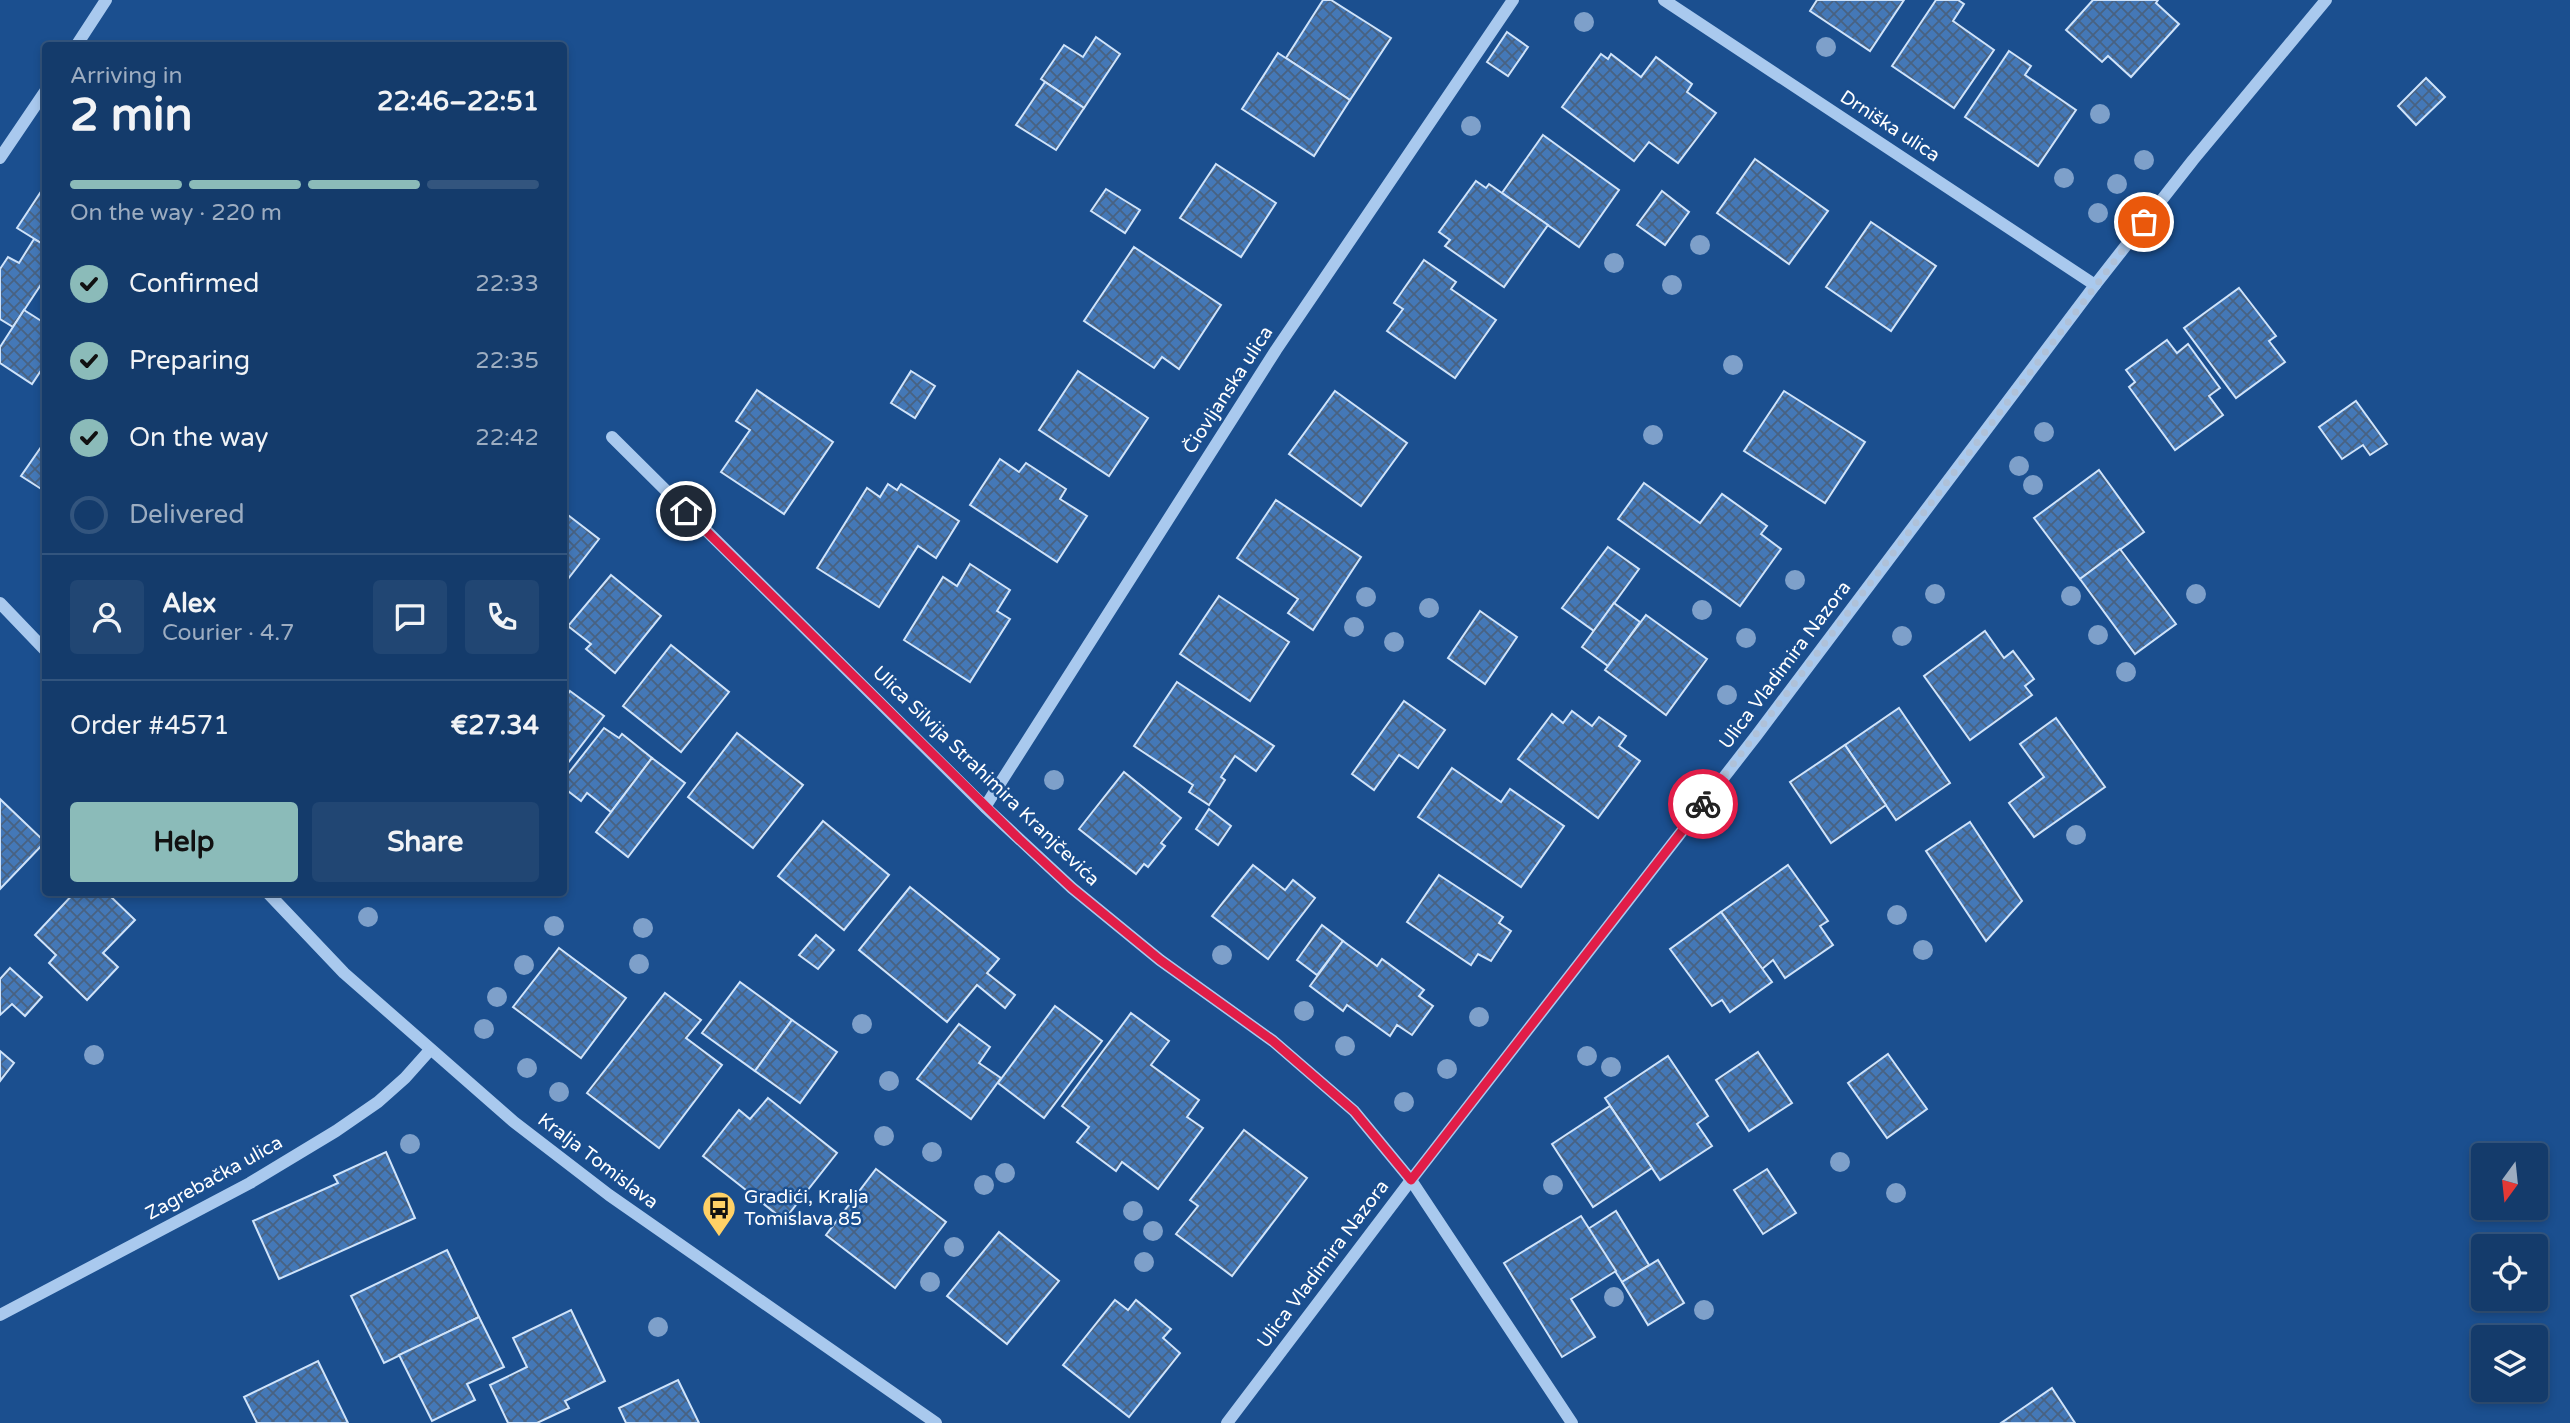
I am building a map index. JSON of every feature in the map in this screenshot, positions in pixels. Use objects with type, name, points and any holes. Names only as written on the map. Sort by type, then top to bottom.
[{"type":"street","points":[[79,42],[106,0]]},
{"type":"street","name":"Čiovljanska ulica","points":[[985,807],[1276,350],[1513,0]]},
{"type":"street","name":"Drniška ulica","points":[[1664,0],[2095,285]]},
{"type":"street","name":"Ulica Vladimira Nazora","points":[[1227,1423],[1411,1180],[1756,736],[2095,285],[2193,160],[2326,0]]},
{"type":"street","points":[[0,158],[42,96]]},
{"type":"street","name":"Ulica Silvija Strahimira Kranjčevića","points":[[612,437],[985,807],[1101,912],[1160,960],[1273,1041],[1354,1111],[1411,1180],[1572,1423]]},
{"type":"street","points":[[0,603],[42,647]]},
{"type":"street","name":"Kralja Tomislava","points":[[271,896],[344,973],[514,1122],[609,1195],[936,1423]]},
{"type":"street","name":"Zagrebačka ulica","points":[[0,1315],[250,1183],[336,1131],[378,1102],[430,1050]]},
{"type":"building","points":[[1323,0],[1331,0],[1391,38],[1350,100],[1286,58]]},
{"type":"building","points":[[1817,0],[1904,0],[1870,51],[1810,11]]},
{"type":"building","points":[[1936,0],[1958,0],[1964,4],[1953,21],[1994,50],[1954,108],[1892,66]]},
{"type":"building","points":[[2093,0],[2158,0],[2156,3],[2179,24],[2131,77],[2108,56],[2102,62],[2066,30]]},
{"type":"building","points":[[1507,32],[1528,47],[1508,76],[1487,62]]},
{"type":"building","points":[[1096,37],[1120,54],[1084,108],[1041,79],[1064,45],[1083,57]]},
{"type":"building","points":[[2009,51],[2031,66],[2025,75],[2076,110],[2038,166],[1965,117]]},
{"type":"building","points":[[1278,53],[1350,100],[1314,156],[1242,109]]},
{"type":"building","points":[[1601,54],[1608,59],[1611,54],[1641,77],[1656,57],[1692,84],[1687,92],[1716,113],[1678,163],[1649,142],[1634,161],[1562,107]]},
{"type":"building","points":[[2426,78],[2445,97],[2416,125],[2398,106]]},
{"type":"building","points":[[1045,82],[1084,108],[1056,150],[1016,125]]},
{"type":"building","points":[[1543,135],[1619,190],[1579,247],[1502,193]]},
{"type":"building","points":[[1755,159],[1828,211],[1789,264],[1717,213]]},
{"type":"building","points":[[1216,164],[1276,203],[1241,257],[1180,218]]},
{"type":"building","points":[[1476,181],[1486,188],[1489,184],[1548,225],[1504,287],[1445,246],[1450,240],[1439,232]]},
{"type":"building","points":[[1106,189],[1140,210],[1125,233],[1091,211]]},
{"type":"building","points":[[42,190],[42,244],[17,228]]},
{"type":"building","points":[[1662,191],[1689,212],[1665,245],[1637,225]]},
{"type":"building","points":[[1871,222],[1936,266],[1891,331],[1826,287]]},
{"type":"building","points":[[34,239],[42,244],[42,283],[13,327],[0,319],[0,269],[8,257],[19,263]]},
{"type":"building","points":[[1134,247],[1221,305],[1179,369],[1162,357],[1154,368],[1084,321]]},
{"type":"building","points":[[1424,260],[1456,282],[1451,289],[1496,320],[1455,378],[1387,331],[1403,309],[1394,303]]},
{"type":"building","points":[[2239,288],[2276,336],[2269,341],[2285,362],[2236,398],[2184,328]]},
{"type":"building","points":[[24,310],[42,321],[42,369],[32,384],[0,363],[0,347]]},
{"type":"building","points":[[2167,340],[2177,353],[2188,344],[2220,388],[2209,396],[2223,415],[2175,450],[2129,387],[2135,382],[2126,370]]},
{"type":"building","points":[[911,371],[935,386],[915,418],[891,403]]},
{"type":"building","points":[[1078,371],[1148,418],[1109,476],[1039,430]]},
{"type":"building","points":[[757,390],[833,442],[784,514],[721,472],[750,430],[736,421]]},
{"type":"building","points":[[1335,391],[1407,443],[1361,506],[1289,454]]},
{"type":"building","points":[[1784,391],[1865,442],[1825,503],[1744,451]]},
{"type":"building","points":[[2356,401],[2387,444],[2370,455],[2363,445],[2342,459],[2319,427]]},
{"type":"building","points":[[42,446],[42,489],[21,476]]},
{"type":"building","points":[[1000,459],[1019,472],[1026,463],[1066,489],[1060,499],[1087,516],[1057,562],[970,505]]},
{"type":"building","points":[[2099,470],[2144,532],[2080,579],[2034,518]]},
{"type":"building","points":[[1644,483],[1700,523],[1722,494],[1767,526],[1761,534],[1781,549],[1740,606],[1618,519]]},
{"type":"building","points":[[888,484],[897,490],[901,484],[959,521],[936,558],[918,546],[879,607],[817,568],[867,488],[880,497]]},
{"type":"building","points":[[1276,500],[1361,557],[1313,630],[1288,613],[1298,599],[1237,558]]},
{"type":"building","points":[[567,514],[599,539],[567,580]]},
{"type":"building","points":[[1608,547],[1639,569],[1594,631],[1562,608]]},
{"type":"building","points":[[2120,549],[2176,624],[2135,654],[2080,579]]},
{"type":"building","points":[[970,564],[1010,590],[997,611],[1010,619],[970,682],[904,640],[943,577],[957,586]]},
{"type":"building","points":[[611,575],[661,616],[615,673],[586,649],[591,644],[568,626]]},
{"type":"building","points":[[1219,596],[1289,642],[1250,701],[1180,654]]},
{"type":"building","points":[[1614,603],[1640,622],[1608,666],[1582,647]]},
{"type":"building","points":[[1480,611],[1517,637],[1485,684],[1448,658]]},
{"type":"building","points":[[1646,615],[1707,659],[1666,715],[1605,670]]},
{"type":"building","points":[[1985,631],[2004,658],[2013,651],[2034,679],[2025,686],[2032,695],[1970,740],[1924,676]]},
{"type":"building","points":[[671,645],[729,692],[681,752],[623,706]]},
{"type":"building","points":[[1177,682],[1274,746],[1256,771],[1235,756],[1221,777],[1225,780],[1209,805],[1189,792],[1193,785],[1134,746]]},
{"type":"building","points":[[570,691],[604,716],[567,764],[567,695]]},
{"type":"building","points":[[1404,701],[1445,730],[1418,768],[1399,755],[1374,790],[1352,774]]},
{"type":"building","points":[[1899,708],[1950,783],[1896,820],[1845,745]]},
{"type":"building","points":[[1572,711],[1592,726],[1599,717],[1626,736],[1619,746],[1640,761],[1598,818],[1518,759],[1552,714],[1563,723]]},
{"type":"building","points":[[2056,718],[2105,787],[2034,837],[2009,803],[2044,777],[2020,744]]},
{"type":"building","points":[[604,728],[619,738],[622,734],[652,758],[611,812],[587,793],[581,801],[567,790],[567,775]]},
{"type":"building","points":[[737,733],[803,785],[753,848],[688,797]]},
{"type":"building","points":[[1845,745],[1886,805],[1831,843],[1790,782]]},
{"type":"building","points":[[652,758],[685,783],[628,857],[596,832]]},
{"type":"building","points":[[1452,768],[1501,802],[1510,789],[1564,826],[1521,887],[1418,817]]},
{"type":"building","points":[[1124,772],[1181,818],[1161,843],[1165,846],[1148,867],[1144,864],[1136,874],[1079,829]]},
{"type":"building","points":[[0,799],[42,839],[42,845],[0,889]]},
{"type":"building","points":[[1209,809],[1231,826],[1218,845],[1196,829]]},
{"type":"building","points":[[823,821],[889,875],[844,930],[778,876]]},
{"type":"building","points":[[1970,822],[2022,901],[1986,941],[1926,851]]},
{"type":"building","points":[[1253,865],[1285,890],[1293,880],[1315,898],[1268,959],[1212,916]]},
{"type":"building","points":[[1788,865],[1828,921],[1820,926],[1833,945],[1785,978],[1773,960],[1762,969],[1721,912]]},
{"type":"building","points":[[1439,875],[1503,917],[1499,923],[1511,931],[1491,961],[1478,954],[1471,965],[1407,922]]},
{"type":"building","points":[[910,887],[999,959],[987,973],[1015,995],[1005,1008],[977,985],[947,1022],[859,950]]},
{"type":"building","points":[[71,896],[110,896],[135,920],[103,953],[118,967],[87,1000],[49,963],[56,955],[35,935]]},
{"type":"building","points":[[1721,912],[1772,982],[1730,1012],[1722,1000],[1712,1006],[1670,949]]},
{"type":"building","points":[[1322,925],[1343,941],[1317,975],[1297,960]]},
{"type":"building","points":[[816,935],[834,950],[818,969],[799,955]]},
{"type":"building","points":[[1343,941],[1377,966],[1382,959],[1424,990],[1419,996],[1433,1006],[1412,1035],[1397,1025],[1390,1036],[1347,1005],[1343,1011],[1310,986]]},
{"type":"building","points":[[559,948],[626,998],[581,1058],[513,1007]]},
{"type":"building","points":[[10,968],[42,997],[25,1016],[12,1004],[0,1015],[0,979]]},
{"type":"building","points":[[740,982],[792,1020],[755,1071],[702,1033]]},
{"type":"building","points":[[665,993],[701,1020],[686,1038],[722,1065],[659,1148],[587,1093]]},
{"type":"building","points":[[1055,1006],[1102,1041],[1044,1118],[998,1083]]},
{"type":"building","points":[[1131,1013],[1169,1041],[1151,1065],[1199,1100],[1187,1117],[1203,1128],[1158,1189],[1122,1162],[1116,1171],[1077,1142],[1089,1127],[1062,1106]]},
{"type":"building","points":[[792,1020],[837,1052],[800,1103],[755,1071]]},
{"type":"building","points":[[959,1024],[990,1047],[979,1063],[1001,1078],[971,1119],[917,1079]]},
{"type":"building","points":[[0,1051],[14,1063],[0,1081]]},
{"type":"building","points":[[1758,1052],[1792,1103],[1749,1131],[1716,1080]]},
{"type":"building","points":[[1888,1054],[1927,1109],[1887,1138],[1848,1083]]},
{"type":"building","points":[[1668,1056],[1708,1116],[1697,1124],[1712,1146],[1660,1180],[1605,1098]]},
{"type":"building","points":[[768,1098],[837,1153],[784,1220],[703,1156],[739,1110],[750,1119]]},
{"type":"building","points":[[1610,1106],[1652,1168],[1593,1207],[1552,1144]]},
{"type":"building","points":[[1244,1130],[1307,1178],[1232,1276],[1176,1234],[1198,1206],[1190,1200]]},
{"type":"building","points":[[386,1152],[415,1218],[279,1279],[253,1221],[338,1183],[334,1176]]},
{"type":"building","points":[[876,1169],[946,1222],[895,1288],[826,1235]]},
{"type":"building","points":[[1767,1169],[1796,1213],[1763,1234],[1734,1190]]},
{"type":"building","points":[[1616,1211],[1649,1265],[1622,1282],[1588,1229]]},
{"type":"building","points":[[1581,1216],[1616,1271],[1571,1299],[1595,1337],[1562,1357],[1504,1263]]},
{"type":"building","points":[[999,1232],[1059,1281],[1007,1344],[947,1296]]},
{"type":"building","points":[[447,1250],[479,1317],[384,1363],[351,1296]]},
{"type":"building","points":[[1658,1260],[1684,1303],[1648,1325],[1622,1282]]},
{"type":"building","points":[[1115,1300],[1128,1310],[1136,1300],[1171,1329],[1163,1338],[1180,1353],[1129,1417],[1063,1365]]},
{"type":"building","points":[[571,1310],[605,1381],[565,1401],[569,1408],[537,1423],[508,1423],[490,1385],[527,1367],[513,1338]]},
{"type":"building","points":[[479,1317],[504,1367],[467,1384],[475,1400],[432,1421],[399,1355]]},
{"type":"building","points":[[318,1361],[348,1423],[257,1423],[244,1397]]},
{"type":"building","points":[[678,1380],[699,1423],[626,1423],[619,1408]]},
{"type":"building","points":[[2052,1388],[2075,1423],[2001,1423]]},
{"type":"way so far","points":[[1703,804],[2144,222]]},
{"type":"place","name":"Gradići, Kralja Tomislava 85","points":[[719,1238]]},
{"type":"route","points":[[686,511],[985,807],[1072,888],[1160,960],[1273,1041],[1354,1111],[1411,1180],[1703,804]]}]
